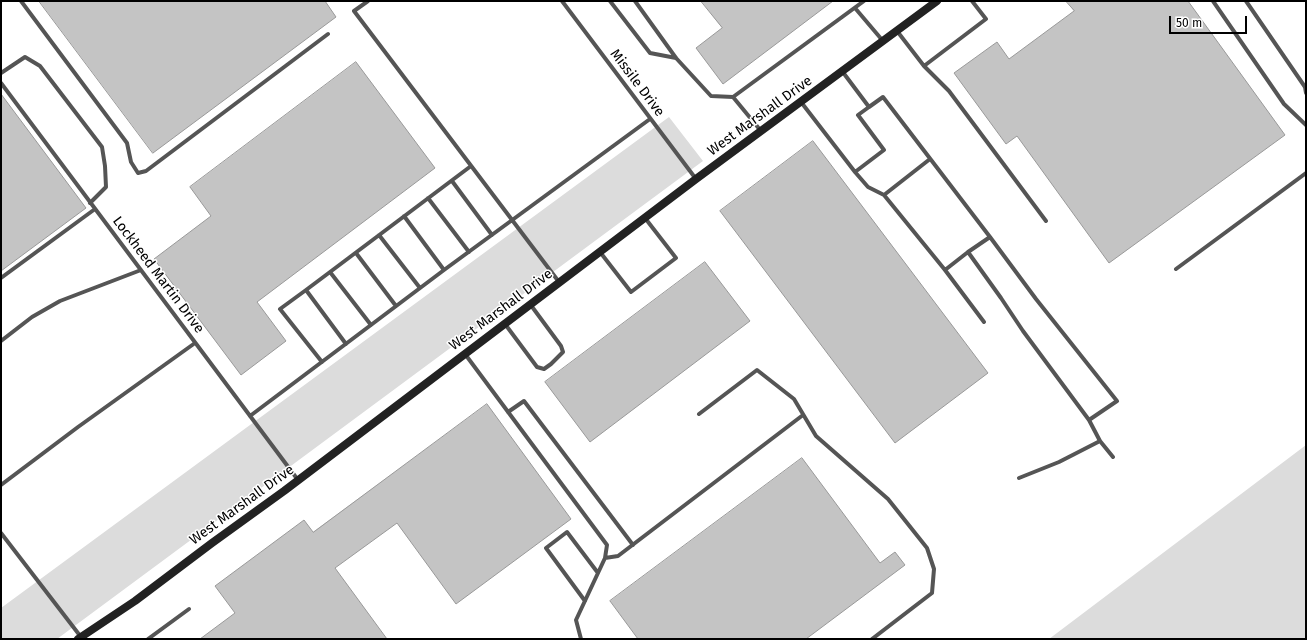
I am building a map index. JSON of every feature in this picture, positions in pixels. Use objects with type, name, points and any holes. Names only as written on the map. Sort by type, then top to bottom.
[{"type":"main road","name":"West Marshall Drive","points":[[80,638],[135,601],[298,480],[760,131],[937,1]]},
{"type":"lane","points":[[21,1],[127,143],[131,162],[138,173],[146,171],[328,34]]},
{"type":"lane","points":[[368,1],[354,11],[559,282]]},
{"type":"lane","name":"Missile Drive","points":[[562,1],[696,179]]},
{"type":"lane","points":[[610,1],[650,53],[676,58]]},
{"type":"lane","points":[[635,1],[676,58],[711,96],[733,97],[864,1]]},
{"type":"lane","points":[[924,66],[986,19],[972,1]]},
{"type":"lane","points":[[1213,1],[1284,104],[1306,125]]},
{"type":"lane","points":[[1246,1],[1305,87],[1306,92]]},
{"type":"lane","points":[[855,8],[883,41]]},
{"type":"lane","points":[[897,31],[924,66],[949,91],[1046,220]]},
{"type":"lane","points":[[1,73],[24,57],[40,66],[102,147],[106,188],[90,203]]},
{"type":"lane","points":[[842,71],[869,107]]},
{"type":"lane","name":"Lockheed Martin Drive","points":[[1,83],[298,480]]},
{"type":"lane","points":[[733,97],[760,131]]},
{"type":"lane","points":[[855,172],[884,150],[858,115],[883,97],[1036,299],[1117,401],[1089,420]]},
{"type":"lane","points":[[801,102],[868,187],[884,194],[945,270],[984,322]]},
{"type":"lane","points":[[250,416],[444,270],[650,119]]},
{"type":"lane","points":[[884,194],[930,159]]},
{"type":"lane","points":[[322,362],[280,309],[471,166]]},
{"type":"lane","points":[[1176,269],[1306,174]]},
{"type":"lane","points":[[452,181],[492,235]]},
{"type":"lane","points":[[428,198],[469,252]]},
{"type":"lane","points":[[1,278],[95,209]]},
{"type":"lane","points":[[404,216],[444,270]]},
{"type":"lane","points":[[600,252],[630,292],[676,258],[645,218]]},
{"type":"lane","points":[[379,235],[420,288]]},
{"type":"lane","points":[[945,270],[990,237]]},
{"type":"lane","points":[[968,252],[1023,331],[1089,420],[1100,441],[1113,457]]},
{"type":"lane","points":[[356,253],[396,306]]},
{"type":"lane","points":[[1,341],[32,317],[60,301],[141,270]]},
{"type":"lane","points":[[330,272],[371,325]]},
{"type":"lane","points":[[306,290],[346,344]]},
{"type":"lane","points":[[505,323],[537,367],[544,369],[551,364],[563,352],[561,346],[530,304]]},
{"type":"lane","points":[[1,485],[78,427],[195,343]]},
{"type":"lane","points":[[465,354],[607,545],[605,558],[576,620],[582,639]]},
{"type":"lane","points":[[699,414],[757,370],[794,399],[816,436],[888,499],[927,548],[934,569],[932,593],[872,639]]},
{"type":"lane","points":[[508,412],[524,401],[633,545]]},
{"type":"lane","points":[[605,558],[618,556],[804,415]]},
{"type":"lane","points":[[1019,478],[1059,462],[1100,441]]},
{"type":"lane","points":[[585,601],[546,548],[567,532],[598,573]]},
{"type":"lane","points":[[1,533],[80,638]]},
{"type":"lane","points":[[148,639],[189,609]]},
{"type":"shaded area","points":[[669,117],[703,161],[57,639],[1,639],[1,608]]},
{"type":"shaded area","points":[[1306,445],[1306,639],[1049,639]]},
{"type":"building","points":[[39,1],[325,1],[336,17],[153,153]]},
{"type":"building","points":[[701,1],[833,1],[723,84],[696,48],[722,28]]},
{"type":"building","points":[[1066,1],[1188,1],[1285,135],[1109,263],[1017,136],[1006,144],[954,73],[997,42],[1009,59],[1074,11]]},
{"type":"building","points":[[356,62],[435,168],[257,302],[286,341],[241,375],[154,259],[211,216],[190,187]]},
{"type":"building","points":[[1,94],[86,208],[1,271]]},
{"type":"building","points":[[813,141],[988,373],[895,443],[720,211]]},
{"type":"building","points":[[705,262],[750,321],[590,442],[545,382]]},
{"type":"building","points":[[487,404],[571,519],[456,604],[397,523],[335,568],[387,639],[200,639],[235,613],[215,586],[304,520],[313,532]]},
{"type":"building","points":[[802,458],[880,563],[895,552],[905,565],[806,639],[638,639],[610,601]]}]
